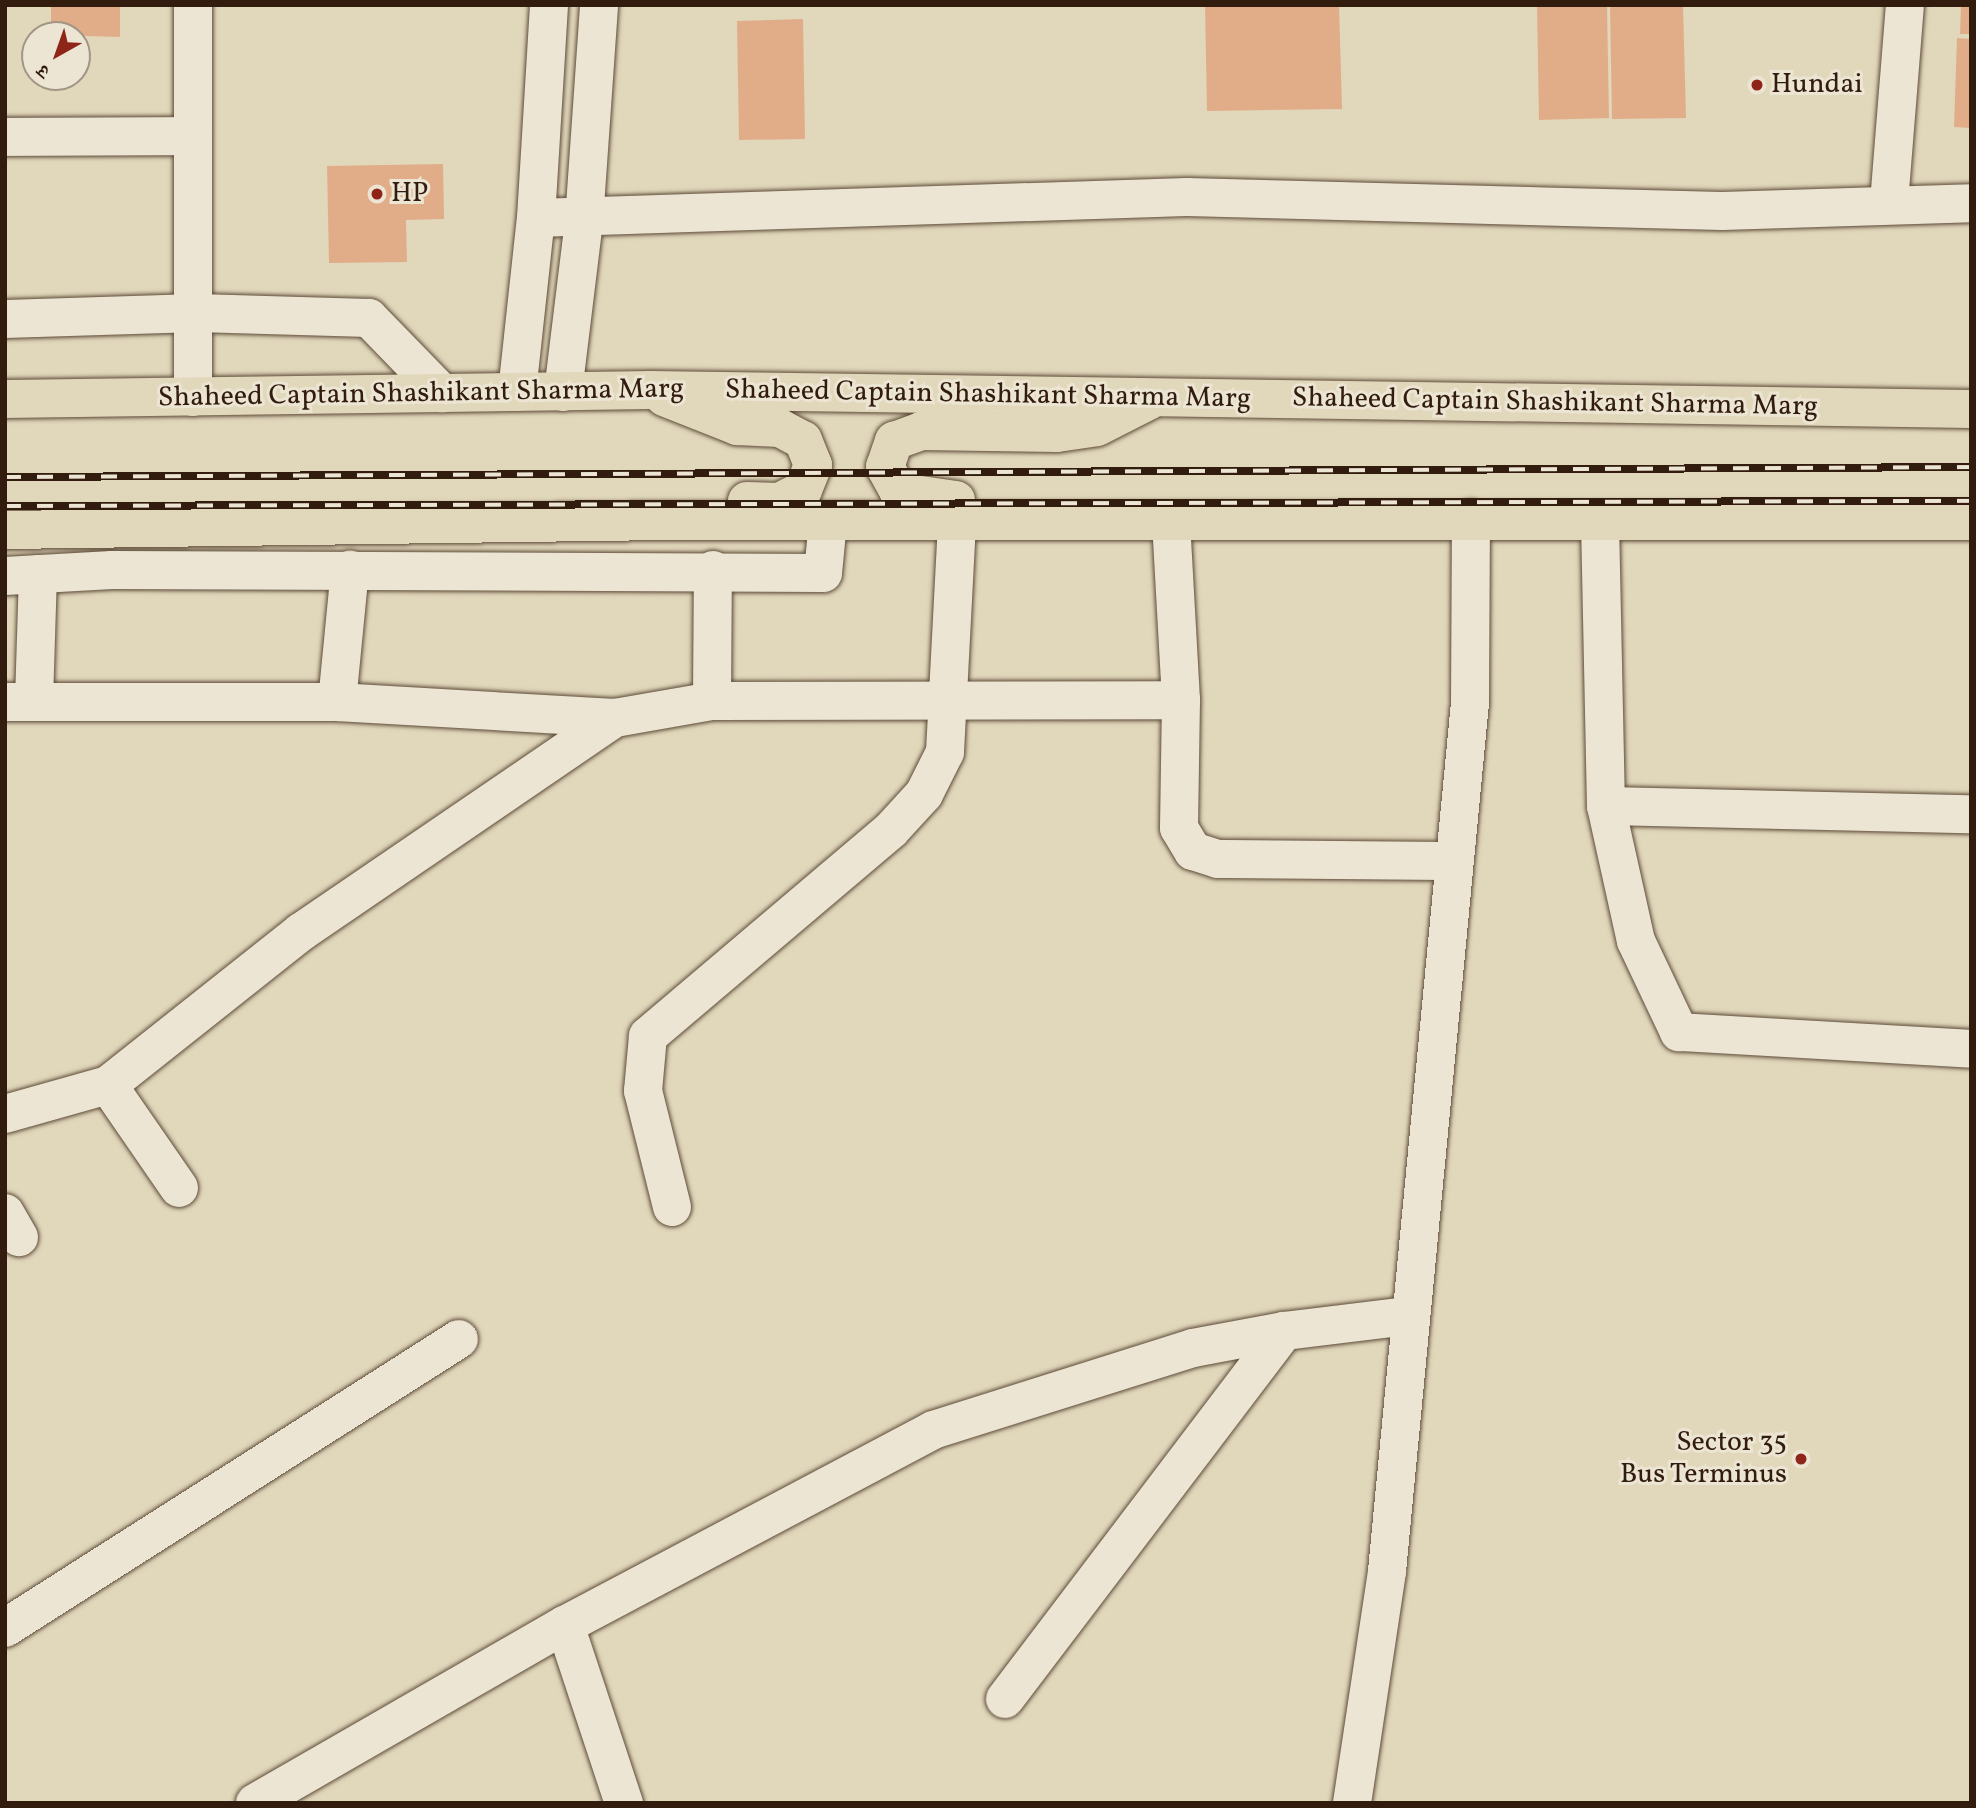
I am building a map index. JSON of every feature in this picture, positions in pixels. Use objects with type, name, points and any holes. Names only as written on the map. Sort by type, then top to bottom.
[{"type":"main road","name":"Shaheed Captain Shashikant Sharma Marg","points":[[5,400],[651,390],[1971,409]]},
{"type":"main road","points":[[651,390],[737,426],[793,433],[803,440],[813,465],[810,479],[792,498],[730,501],[664,521]]},
{"type":"main road","points":[[1155,397],[1097,427],[1057,432],[920,431],[894,441],[887,453],[889,481],[913,497],[1050,506],[1155,520]]},
{"type":"main road","points":[[5,530],[664,521],[1971,521]]},
{"type":"street","points":[[193,5],[197,313],[193,397]]},
{"type":"street","points":[[517,392],[536,218],[549,5]]},
{"type":"street","points":[[563,392],[584,220],[599,5]]},
{"type":"street","points":[[1889,203],[1905,5]]},
{"type":"street","points":[[5,137],[193,136]]},
{"type":"street","points":[[536,218],[584,220],[1187,197],[1722,211],[1889,203],[1971,203]]},
{"type":"street","points":[[5,319],[197,313],[369,318],[442,393]]},
{"type":"street","points":[[1352,1803],[1387,1571],[1408,1316],[1469,702],[1471,519]]},
{"type":"street","points":[[1155,520],[1181,700],[1179,828],[1193,851],[1218,859],[1453,861]]},
{"type":"street","points":[[828,521],[823,573],[713,570],[350,570],[22,575],[20,702],[337,702],[615,718],[712,701],[1181,700]]},
{"type":"street","points":[[672,1207],[643,1091],[648,1036],[881,838],[924,794],[945,752],[950,701],[957,521]]},
{"type":"street","points":[[1600,521],[1606,806],[1636,941],[1679,1032],[1971,1049]]},
{"type":"street","points":[[337,702],[350,570]]},
{"type":"street","points":[[712,701],[713,570]]},
{"type":"street","points":[[5,1114],[108,1085],[301,932],[615,718]]},
{"type":"street","points":[[1606,806],[1971,814]]},
{"type":"street","points":[[108,1085],[179,1188]]},
{"type":"street","points":[[255,1803],[565,1625],[933,1430],[1193,1348],[1284,1331],[1408,1316]]},
{"type":"street","points":[[1005,1699],[1284,1331]]},
{"type":"street","points":[[5,1629],[459,1339]]},
{"type":"street","points":[[565,1625],[624,1803]]},
{"type":"building","points":[[51,5],[120,5],[120,37],[91,36],[91,21],[51,21]]},
{"type":"building","points":[[1205,5],[1339,5],[1342,109],[1207,111]]},
{"type":"building","points":[[1537,5],[1607,5],[1609,118],[1539,120]]},
{"type":"building","points":[[1610,5],[1683,5],[1686,118],[1612,119]]},
{"type":"building","points":[[1961,5],[1971,5],[1971,34],[1960,34]]},
{"type":"building","points":[[803,19],[805,139],[739,140],[737,21]]},
{"type":"building","points":[[1957,38],[1971,39],[1971,128],[1954,127]]},
{"type":"building","points":[[443,164],[444,219],[406,220],[407,262],[329,263],[327,166]]},
{"type":"railway","points":[[5,477],[1971,467]]},
{"type":"railway","points":[[5,506],[1971,501]]},
{"type":"place","name":"Hundai","points":[[1757,85]]},
{"type":"place","name":"HP","points":[[377,194]]},
{"type":"place","name":"Sector 35 Bus Terminus","points":[[1801,1459]]}]
